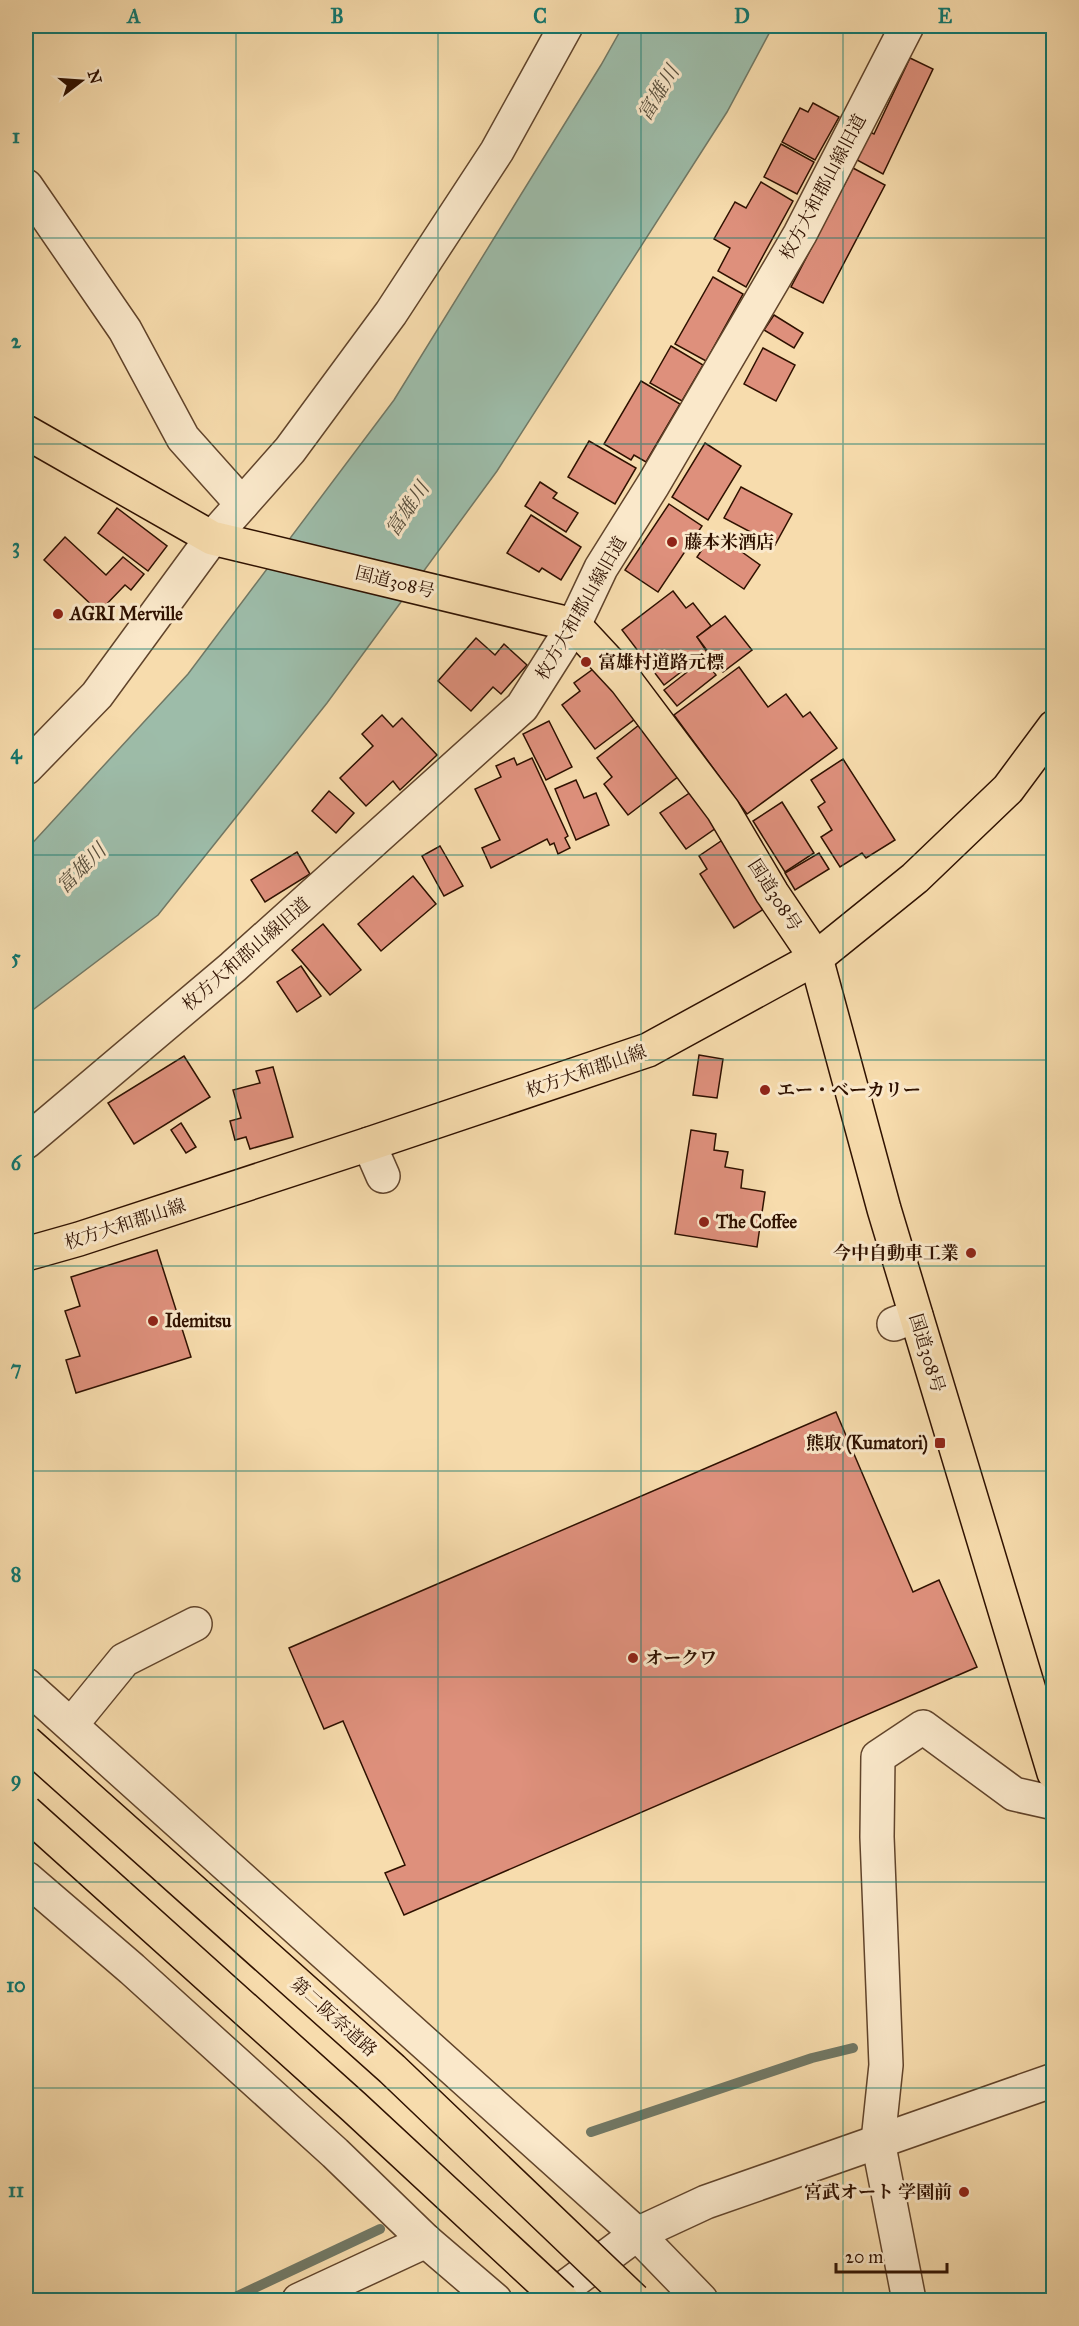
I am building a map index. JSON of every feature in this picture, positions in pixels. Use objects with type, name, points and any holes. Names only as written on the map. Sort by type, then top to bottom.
[{"type":"main road","name":"国道308号","points":[[26,432],[212,538],[574,625],[626,681],[723,810],[772,893],[816,958],[884,1209],[905,1320],[1053,1773]]},
{"type":"main road","name":"枚方大和郡山線","points":[[26,1254],[79,1239],[369,1144],[648,1050],[816,958],[915,878],[999,797],[1053,727]]},
{"type":"main road","name":"第二阪奈道路","points":[[26,1742],[392,2069],[634,2301]]},
{"type":"main road","points":[[26,1812],[354,2107],[562,2301]]},
{"type":"street","points":[[26,768],[98,695],[212,538],[290,450],[391,313],[496,151],[549,40],[566,26]]},
{"type":"street","name":"枚方大和郡山線旧道","points":[[26,1142],[233,967],[522,707],[574,625],[601,568],[653,485],[800,234],[907,26]]},
{"type":"street","points":[[26,186],[125,330],[183,438],[242,504]]},
{"type":"street","points":[[369,1144],[383,1176]]},
{"type":"street","points":[[71,1725],[124,1659],[195,1624]]},
{"type":"street","points":[[26,1685],[637,2234],[700,2301]]},
{"type":"street","points":[[909,2301],[878,2141],[886,2065],[877,1837],[878,1757],[923,1727],[1014,1794],[1053,1803]]},
{"type":"street","points":[[26,1878],[132,1970],[317,2137],[426,2241],[495,2301]]},
{"type":"street","points":[[548,2301],[637,2234],[706,2202],[1053,2080]]},
{"type":"street","points":[[299,2301],[426,2241]]},
{"type":"water","name":"富雄川","points":[[623,26],[773,26],[727,112],[497,471],[327,703],[158,915],[26,1015],[26,850],[188,674],[394,400]]},
{"type":"building","points":[[910,58],[933,69],[883,174],[857,160],[870,132],[874,134]]},
{"type":"building","points":[[813,103],[839,117],[815,160],[782,142],[800,108],[808,112]]},
{"type":"building","points":[[781,144],[814,162],[797,194],[764,177]]},
{"type":"building","points":[[853,168],[885,185],[823,303],[791,287]]},
{"type":"building","points":[[761,182],[793,201],[746,287],[718,271],[730,248],[714,239],[735,202],[746,208]]},
{"type":"building","points":[[713,277],[743,294],[706,361],[675,344]]},
{"type":"building","points":[[774,315],[803,333],[794,348],[764,330]]},
{"type":"building","points":[[671,346],[703,365],[682,401],[650,383]]},
{"type":"building","points":[[763,348],[795,365],[776,401],[744,384]]},
{"type":"building","points":[[641,381],[680,404],[646,462],[634,455],[631,460],[604,444]]},
{"type":"building","points":[[589,441],[636,468],[615,504],[568,477]]},
{"type":"building","points":[[705,443],[741,466],[708,520],[672,497]]},
{"type":"building","points":[[540,482],[557,493],[553,498],[578,513],[566,532],[525,506]]},
{"type":"building","points":[[741,487],[792,514],[775,545],[724,518]]},
{"type":"building","points":[[669,504],[702,526],[658,592],[625,570]]},
{"type":"building","points":[[117,508],[167,546],[148,571],[98,533]]},
{"type":"building","points":[[531,515],[581,547],[561,580],[542,568],[539,572],[507,553]]},
{"type":"building","points":[[714,532],[760,565],[744,589],[697,557]]},
{"type":"building","points":[[65,537],[106,575],[123,557],[144,574],[131,590],[125,585],[99,612],[44,560]]},
{"type":"building","points":[[673,591],[686,608],[693,603],[711,626],[697,637],[707,652],[664,685],[622,630]]},
{"type":"building","points":[[725,616],[752,650],[723,672],[697,637]]},
{"type":"building","points":[[476,638],[495,655],[504,644],[527,665],[501,694],[493,687],[471,711],[438,681]]},
{"type":"building","points":[[704,659],[716,675],[677,706],[664,690]]},
{"type":"building","points":[[596,667],[635,719],[595,749],[562,705],[580,691],[574,683]]},
{"type":"building","points":[[739,667],[768,707],[786,694],[803,717],[810,712],[837,748],[747,814],[674,715]]},
{"type":"building","points":[[382,715],[393,727],[402,718],[437,755],[400,790],[393,781],[366,806],[340,778],[373,746],[362,734]]},
{"type":"building","points":[[549,721],[572,767],[546,780],[523,734]]},
{"type":"building","points":[[639,725],[679,776],[628,815],[604,784],[612,777],[597,758]]},
{"type":"building","points":[[514,758],[517,765],[532,758],[568,836],[565,838],[570,848],[558,854],[554,843],[550,845],[547,839],[491,868],[482,848],[500,840],[475,789],[501,777],[496,766]]},
{"type":"building","points":[[843,759],[895,840],[866,858],[862,853],[840,867],[821,837],[832,830],[818,807],[825,802],[811,780]]},
{"type":"building","points":[[576,780],[584,798],[596,793],[609,825],[576,840],[555,789]]},
{"type":"building","points":[[329,791],[354,813],[336,833],[312,811]]},
{"type":"building","points":[[691,792],[716,828],[686,849],[660,813]]},
{"type":"building","points":[[782,802],[814,853],[785,872],[753,821]]},
{"type":"building","points":[[724,839],[767,907],[734,928],[700,874],[707,869],[699,856]]},
{"type":"building","points":[[440,846],[463,886],[444,896],[422,856]]},
{"type":"building","points":[[297,852],[310,874],[265,902],[251,880]]},
{"type":"building","points":[[819,853],[829,869],[795,890],[785,873]]},
{"type":"building","points":[[413,876],[436,904],[381,951],[358,924]]},
{"type":"building","points":[[323,924],[361,970],[330,995],[292,950]]},
{"type":"building","points":[[301,966],[321,996],[297,1012],[277,982]]},
{"type":"building","points":[[699,1055],[723,1059],[717,1098],[693,1095]]},
{"type":"building","points":[[184,1056],[210,1097],[134,1144],[108,1103]]},
{"type":"building","points":[[273,1067],[293,1137],[250,1149],[246,1137],[235,1140],[230,1121],[241,1118],[233,1090],[260,1083],[256,1071]]},
{"type":"building","points":[[181,1123],[196,1147],[186,1153],[171,1130]]},
{"type":"building","points":[[691,1130],[716,1134],[714,1150],[728,1152],[725,1167],[743,1170],[741,1188],[765,1192],[757,1247],[675,1234]]},
{"type":"building","points":[[157,1250],[191,1357],[76,1393],[66,1360],[80,1356],[65,1311],[80,1306],[71,1277]]},
{"type":"building","name":"オークワ","points":[[836,1412],[913,1592],[939,1580],[977,1667],[404,1915],[385,1873],[405,1865],[343,1721],[324,1729],[289,1648]]},
{"type":"waterway","points":[[591,2132],[812,2058],[853,2048]]},
{"type":"waterway","points":[[229,2300],[380,2229]]},
{"type":"place","name":"藤本米酒店","points":[[672,542]]},
{"type":"place","name":"AGRI Merville","points":[[58,614]]},
{"type":"place","name":"富雄村道路元標","points":[[586,662]]},
{"type":"place","name":"エー・ベーカリー","points":[[765,1090]]},
{"type":"place","name":"The Coffee","points":[[704,1222]]},
{"type":"place","name":"今中自動車工業","points":[[971,1253]]},
{"type":"place","name":"Idemitsu","points":[[153,1321]]},
{"type":"place","name":"熊取 (Kumatori)","points":[[940,1443]]},
{"type":"place","name":"オークワ","points":[[633,1658]]},
{"type":"place","name":"宮武オート 学園前","points":[[964,2192]]}]
